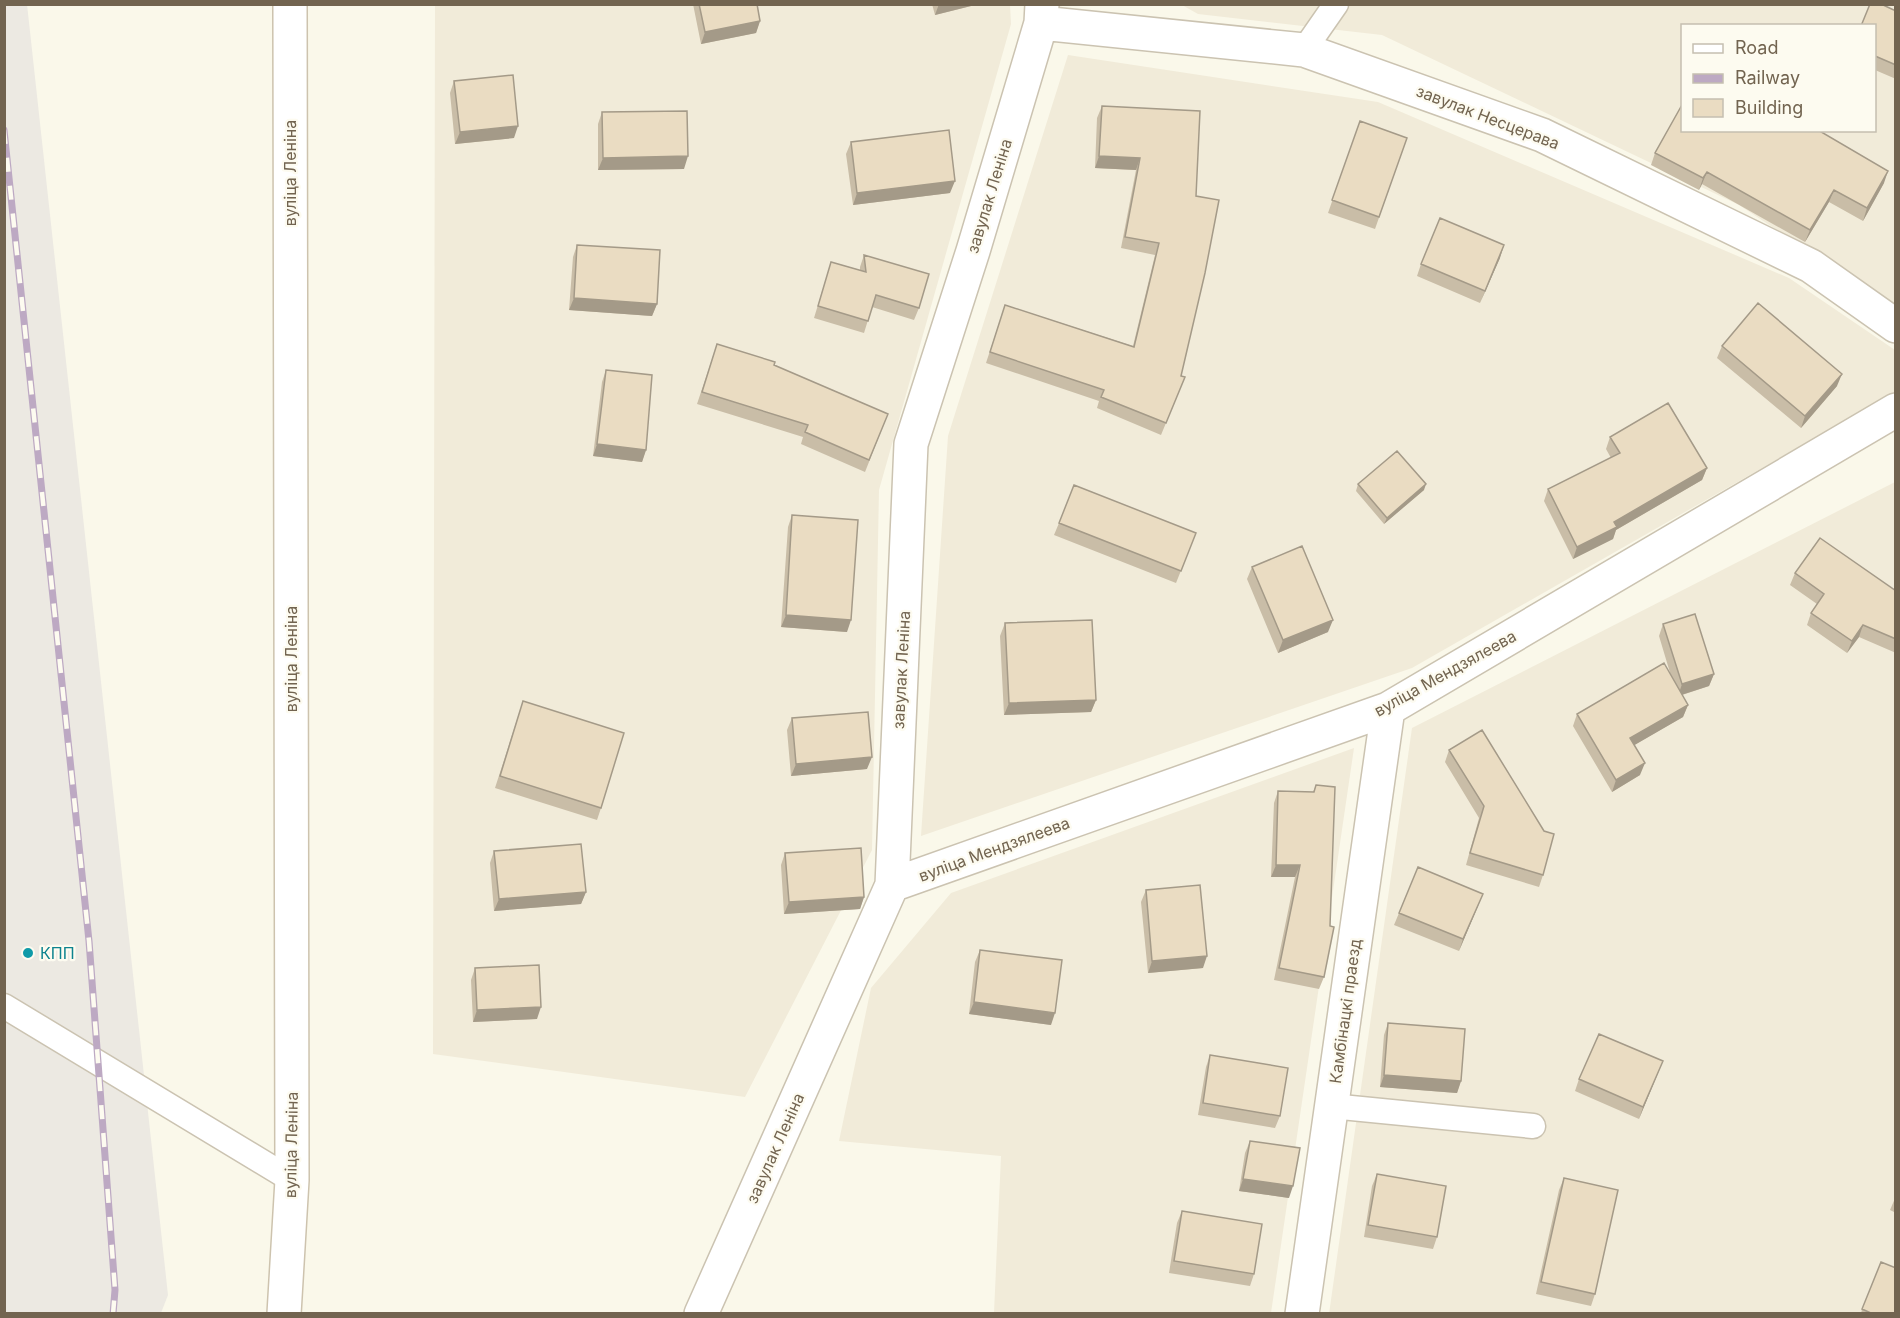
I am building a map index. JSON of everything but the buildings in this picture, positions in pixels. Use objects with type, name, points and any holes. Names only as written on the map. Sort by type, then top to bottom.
[{"type":"street","name":"вуліца Леніна","points":[[284,1314],[292,1180],[290,4]]},
{"type":"street","name":"завулак Несцерава","points":[[1041,14],[1304,50],[1542,135],[1811,266],[1896,326]]},
{"type":"street","name":"завулак Леніна","points":[[701,1314],[892,885],[911,444],[973,251],[1041,14]]},
{"type":"street","name":"вуліца Мендзялеева","points":[[892,885],[1388,709],[1896,410]]},
{"type":"street","name":"Камбінацкі праезд","points":[[1302,1314],[1388,709]]},
{"type":"lane","points":[[1304,50],[1336,4]]},
{"type":"lane","points":[[4,1006],[292,1180]]},
{"type":"lane","points":[[1331,1106],[1533,1126]]},
{"type":"shaded area","points":[[27,4],[168,1295],[161,1313],[5,1314],[4,5]]},
{"type":"shaded area","points":[[435,5],[1010,5],[1011,24],[879,490],[872,850],[745,1097],[433,1054]]},
{"type":"shaded area","points":[[1182,5],[1895,5],[1895,308],[1739,205],[1382,35],[1198,14]]},
{"type":"shaded area","points":[[1068,55],[1378,102],[1789,278],[1895,350],[1895,392],[1412,668],[921,836],[948,436]]},
{"type":"shaded area","points":[[1895,482],[1895,1313],[1329,1314],[1412,728]]},
{"type":"shaded area","points":[[1354,748],[1271,1313],[994,1313],[1001,1156],[839,1141],[871,988],[951,893]]},
{"type":"railway","points":[[4,130],[89,941],[115,1290],[113,1314]]},
{"type":"place","name":"КПП","points":[[28,953]]}]
